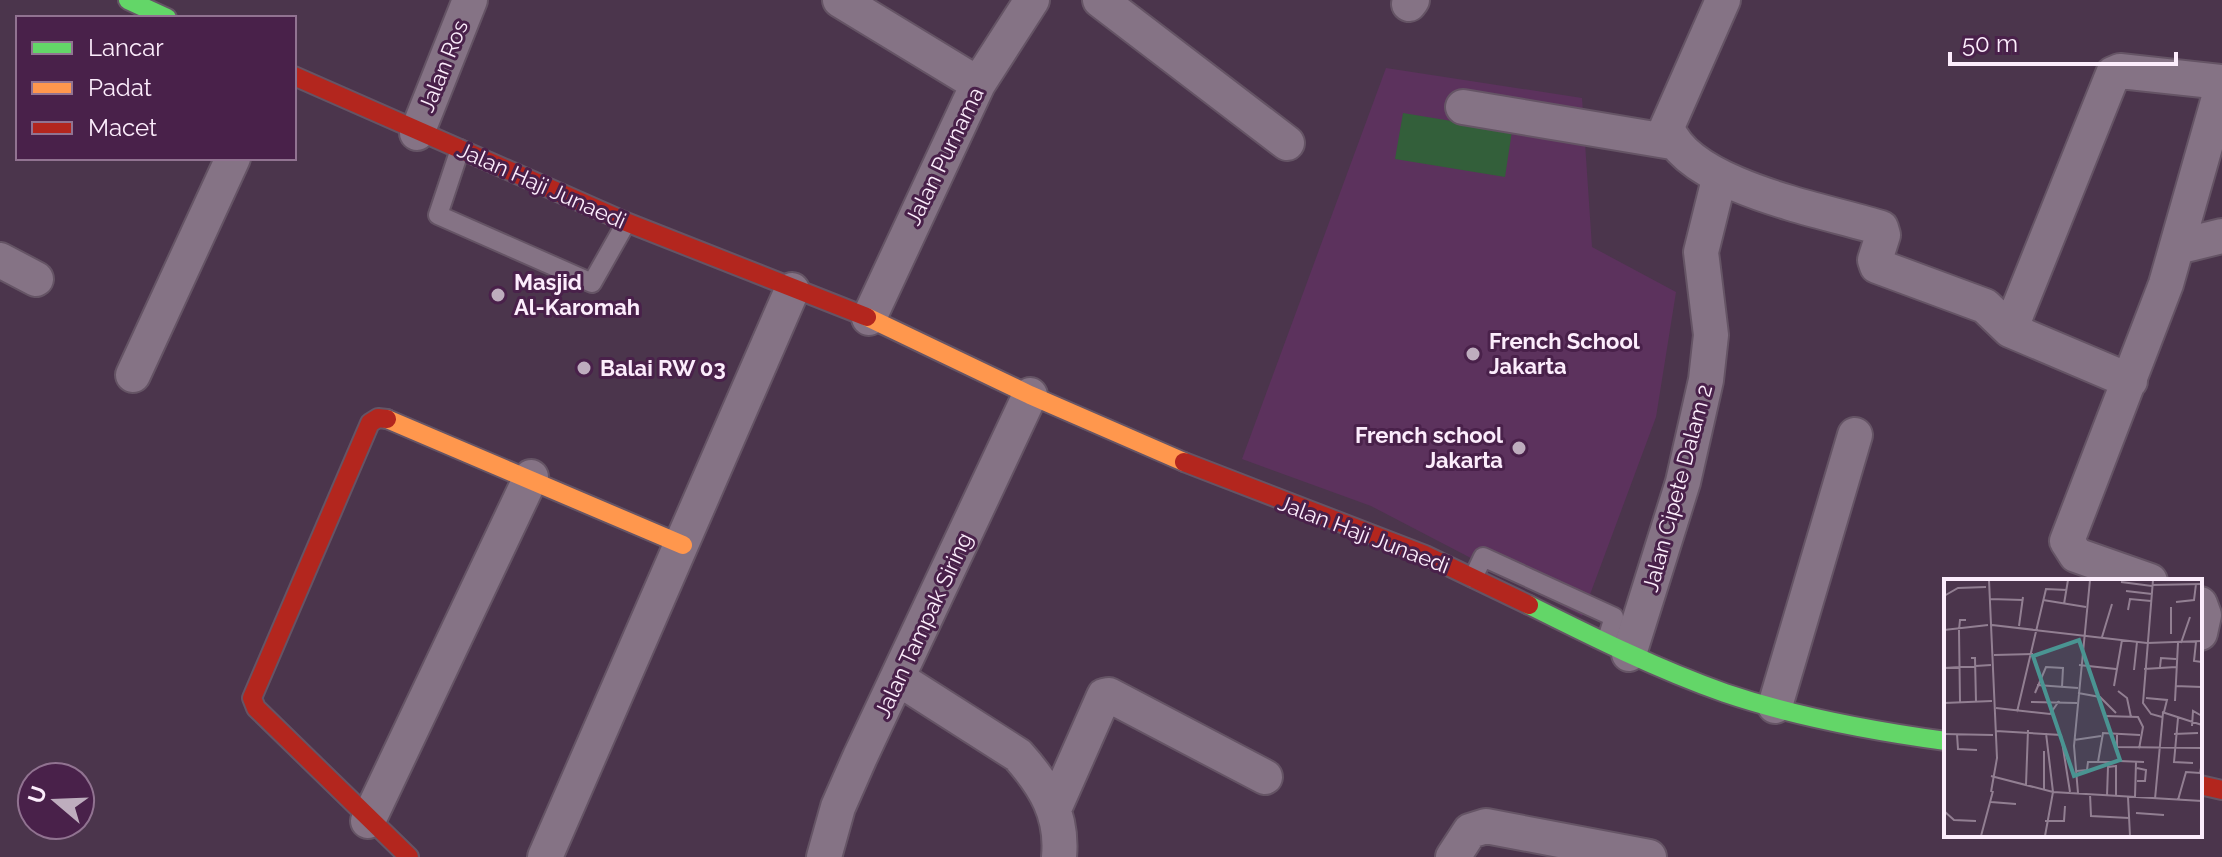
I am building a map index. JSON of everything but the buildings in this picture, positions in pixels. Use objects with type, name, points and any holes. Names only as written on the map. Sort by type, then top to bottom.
[{"type":"street","points":[[128,0],[163,16]]},
{"type":"street","name":"Jalan Ros","points":[[417,133],[470,0]]},
{"type":"street","points":[[840,0],[978,84]]},
{"type":"street","name":"Jalan Purnama","points":[[869,318],[978,84],[1032,0]]},
{"type":"street","points":[[1100,0],[1287,143]]},
{"type":"street","points":[[1670,135],[1723,0]]},
{"type":"street","points":[[2010,330],[2113,74],[2120,71],[2222,84],[2177,247],[2130,381],[2067,541],[2076,555],[2144,579]]},
{"type":"street","name":"Jalan Haji Junaedi","points":[[296,77],[417,133],[626,222],[869,318],[1030,395],[1244,488],[1344,522],[1473,578],[1618,648],[1726,693],[1873,731],[1944,741]]},
{"type":"street","points":[[1463,107],[1670,135],[1687,158],[1719,179],[1881,228],[1883,235],[1875,260],[1877,266],[1985,306],[2010,330],[2130,381]]},
{"type":"street","points":[[133,375],[232,160]]},
{"type":"street","name":"Jalan Cipete Dalam 2","points":[[1618,648],[1683,482],[1706,380],[1711,335],[1701,252],[1719,179]]},
{"type":"street","points":[[2177,247],[2222,236]]},
{"type":"street","points":[[0,260],[36,279]]},
{"type":"street","points":[[545,857],[792,290]]},
{"type":"street","name":"Jalan Tampak Siring","points":[[824,857],[838,807],[1030,395]]},
{"type":"street","points":[[409,857],[368,821],[256,708],[252,693],[370,423],[378,418],[389,419],[531,477],[683,545]]},
{"type":"street","points":[[1775,706],[1855,435]]},
{"type":"street","points":[[368,821],[531,477]]},
{"type":"street","points":[[899,679],[1018,755],[1041,782],[1055,807],[1059,857]]},
{"type":"street","points":[[1055,807],[1104,696],[1109,695],[1265,777]]},
{"type":"street","points":[[2202,785],[2222,790]]},
{"type":"street","points":[[1453,857],[1470,831],[1486,826],[1649,857]]},
{"type":"lane","points":[[460,149],[437,213],[452,222],[592,283],[626,222]]},
{"type":"lane","points":[[1473,578],[1483,557],[1614,617],[1618,648]]},
{"type":"shaded area","name":"French School Jakarta","points":[[1386,68],[1582,98],[1592,247],[1676,292],[1656,417],[1582,616],[1371,506],[1242,459]]},
{"type":"shaded area","points":[[1403,113],[1512,131],[1505,177],[1395,159]]},
{"type":"traffic: fast","points":[[128,0],[163,16]]},
{"type":"traffic: fast","points":[[1529,605],[1601,641],[1725,693],[1834,722],[1944,741]]},
{"type":"traffic: slow","points":[[867,317],[1030,395],[1184,462]]},
{"type":"traffic: slow","points":[[387,419],[683,545]]},
{"type":"traffic: jam","points":[[296,77],[626,222],[867,317]]},
{"type":"traffic: jam","points":[[387,419],[378,418],[370,423],[252,698],[256,708],[409,857]]},
{"type":"traffic: jam","points":[[1184,462],[1425,555],[1529,605]]},
{"type":"traffic: jam","points":[[2202,785],[2222,790]]},
{"type":"place","name":"Masjid Al-Karomah","points":[[498,295]]},
{"type":"place","name":"French School Jakarta","points":[[1473,354]]},
{"type":"place","name":"Balai RW 03","points":[[584,368]]},
{"type":"place","name":"French school Jakarta","points":[[1519,448]]}]
